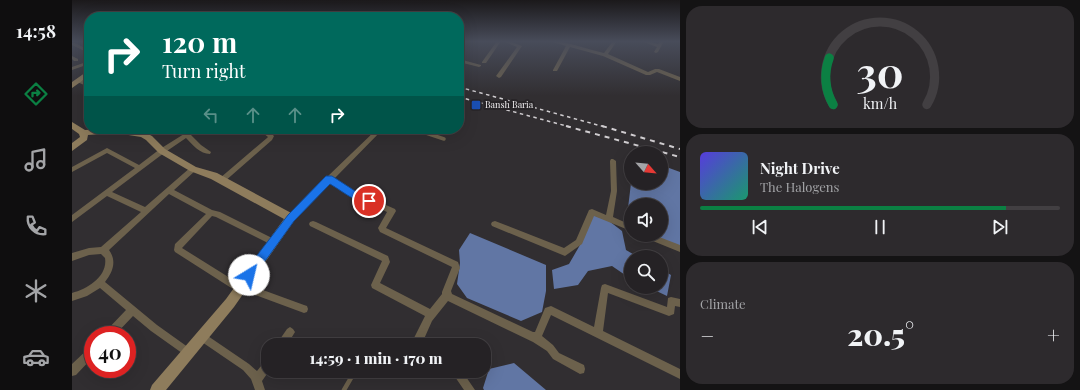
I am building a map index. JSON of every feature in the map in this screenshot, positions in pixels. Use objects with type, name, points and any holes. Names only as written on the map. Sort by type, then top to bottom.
[{"type":"street","points":[[499,76],[511,59]]},
{"type":"street","points":[[555,70],[561,59]]},
{"type":"street","points":[[615,59],[648,74],[655,70],[659,70],[680,79]]},
{"type":"street","points":[[464,61],[480,66]]},
{"type":"street","points":[[72,69],[84,64]]},
{"type":"street","points":[[72,86],[84,76]]},
{"type":"street","points":[[79,81],[84,83]]},
{"type":"street","points":[[72,126],[83,133],[84,138],[72,148]]},
{"type":"street","points":[[138,134],[149,138],[162,151],[193,169],[222,180],[291,218]]},
{"type":"street","points":[[72,219],[187,134],[199,147],[208,152]]},
{"type":"street","points":[[222,180],[271,137],[267,134]]},
{"type":"street","points":[[157,390],[230,303],[240,287],[291,218],[374,135]]},
{"type":"street","points":[[72,170],[107,150],[140,168]]},
{"type":"street","points":[[609,218],[614,191],[613,161]]},
{"type":"street","points":[[102,251],[193,169]]},
{"type":"street","points":[[329,179],[352,193],[392,212],[382,228],[383,230],[455,265],[456,268],[446,292],[447,295],[431,314],[419,338]]},
{"type":"street","points":[[169,191],[211,213],[217,214],[273,242]]},
{"type":"street","points":[[107,193],[146,211]]},
{"type":"street","points":[[495,224],[565,252],[579,242],[590,212],[594,212],[624,225]]},
{"type":"street","points":[[211,213],[178,246],[178,250],[240,287],[304,309]]},
{"type":"street","points":[[312,224],[385,259],[386,262],[375,285],[431,314]]},
{"type":"street","points":[[663,242],[680,249]]},
{"type":"street","points":[[72,257],[92,250],[102,251],[108,255],[110,263],[107,272],[99,282],[88,291],[72,296]]},
{"type":"street","points":[[99,282],[154,328],[189,353]]},
{"type":"street","points":[[598,333],[605,288],[669,312],[671,301],[680,303]]},
{"type":"street","points":[[447,295],[454,300],[535,337],[550,348],[556,356],[580,369]]},
{"type":"street","points":[[117,326],[133,310]]},
{"type":"street","points":[[535,337],[550,310],[680,374]]},
{"type":"street","points":[[286,338],[290,332]]},
{"type":"street","points":[[202,337],[237,359],[252,373],[257,380],[260,390]]},
{"type":"street","points":[[72,371],[84,359]]},
{"type":"street","points":[[257,380],[261,374]]},
{"type":"street","points":[[461,378],[470,390]]},
{"type":"lane","points":[[429,134],[444,139]]},
{"type":"lane","points":[[344,390],[350,378]]},
{"type":"water","points":[[668,168],[680,172],[680,247],[668,242],[668,198],[629,198],[630,190],[668,190]]},
{"type":"water","points":[[593,215],[609,221],[622,231],[626,250],[624,250],[624,274],[612,266],[588,271],[578,285],[554,289],[552,270],[569,264],[580,245]]},
{"type":"water","points":[[470,233],[546,265],[546,291],[542,312],[521,321],[467,298],[457,284],[460,263],[459,250]]},
{"type":"water","points":[[668,273],[671,275],[668,291]]},
{"type":"water","points":[[514,363],[546,390],[484,390],[483,388],[486,378],[491,378],[491,369]]},
{"type":"railway","points":[[464,88],[605,127]]},
{"type":"railway","points":[[464,98],[570,127]]},
{"type":"railway","points":[[566,126],[680,157]]},
{"type":"railway","points":[[602,126],[680,149]]},
{"type":"place","name":"Bansh Baria","points":[[476,105]]},
{"type":"route","points":[[249,275],[291,218],[329,179],[369,201]]}]
